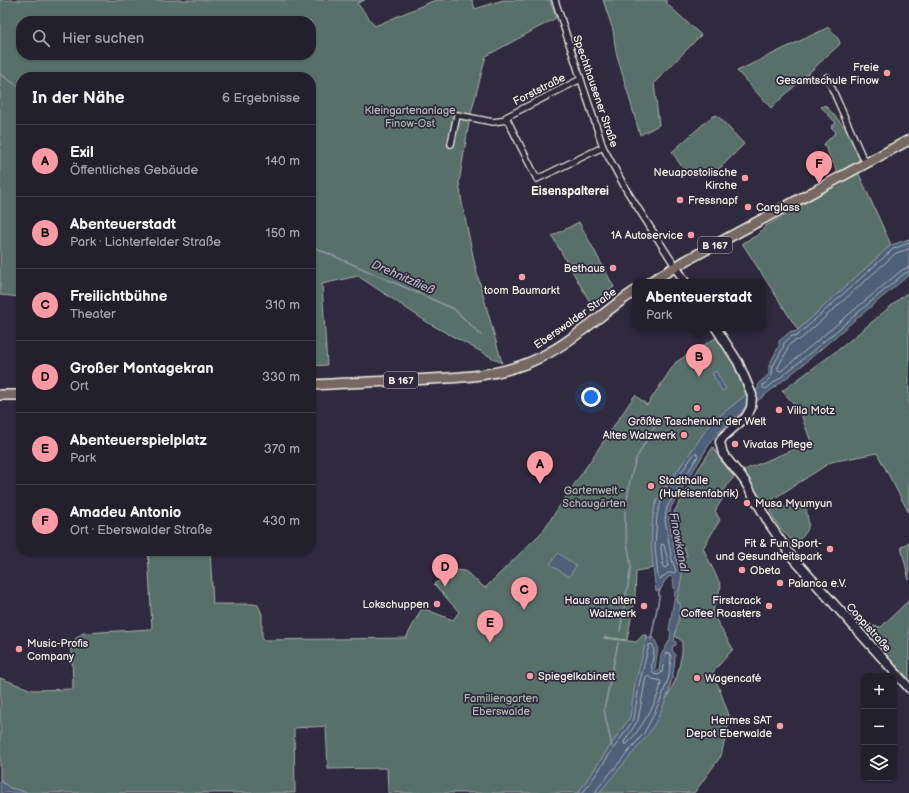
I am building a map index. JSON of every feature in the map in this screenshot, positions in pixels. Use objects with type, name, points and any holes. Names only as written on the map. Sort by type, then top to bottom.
[{"type":"main road","name":"B 167","points":[[655,279],[675,266],[909,140]]},
{"type":"main road","points":[[675,266],[683,279]]},
{"type":"main road","name":"Eberswalder Straße","points":[[316,385],[484,375],[505,371],[524,365],[550,352],[632,293]]},
{"type":"main road","name":"Coppistraße","points":[[718,331],[738,362],[752,395],[751,408],[746,417],[726,433],[720,442],[723,454],[744,480],[770,525],[792,557],[909,688]]},
{"type":"main road","points":[[0,395],[16,395]]},
{"type":"street","name":"Spechthausener Straße","points":[[555,0],[603,147],[627,191],[675,266]]},
{"type":"street","points":[[827,77],[862,156],[867,163]]},
{"type":"street","name":"Forststraße","points":[[506,119],[581,79]]},
{"type":"street","points":[[451,144],[456,115],[493,122],[506,119],[537,179],[603,147]]},
{"type":"green space","name":"Kleingartenanlage Finow-Ost","points":[[0,0],[365,0],[357,3],[375,26],[435,0],[472,0],[475,9],[503,0],[550,0],[556,18],[486,56],[470,117],[459,182],[476,270],[502,363],[430,324],[358,276],[322,284],[327,365],[316,366],[316,72],[16,72],[16,297],[0,295]]},
{"type":"green space","points":[[603,0],[666,0],[667,4],[701,35],[654,83],[659,125],[640,135],[616,52],[613,30]]},
{"type":"green space","points":[[829,27],[839,40],[840,44],[771,108],[737,71]]},
{"type":"green space","points":[[825,105],[849,132],[860,160],[838,173],[824,144],[836,132],[831,127],[836,123],[821,107]]},
{"type":"green space","points":[[717,115],[744,144],[715,173],[688,176],[672,152],[711,117]]},
{"type":"green space","points":[[858,172],[891,245],[798,330],[742,243],[756,236],[766,226]]},
{"type":"green space","points":[[579,222],[614,287],[591,304],[552,236]]},
{"type":"green space","points":[[909,291],[909,513],[877,453],[831,462],[764,505],[749,479],[742,471],[811,442],[799,409],[782,391],[842,347]]},
{"type":"green space","points":[[717,337],[740,375],[747,390],[747,394],[711,423],[657,500],[653,517],[652,534],[654,568],[636,571],[635,597],[627,640],[604,637],[636,642],[643,635],[647,635],[630,717],[578,793],[388,793],[387,768],[328,769],[326,726],[294,728],[295,793],[29,793],[10,788],[0,781],[0,678],[32,690],[73,689],[72,655],[69,644],[83,633],[152,629],[148,556],[210,556],[213,604],[258,605],[262,614],[262,640],[406,638],[422,608],[453,620],[459,612],[434,584],[455,570],[465,571],[485,588],[542,532],[635,395],[647,405],[676,362]]},
{"type":"green space","points":[[713,447],[734,477],[721,496],[723,498],[715,511],[720,520],[703,548],[721,586],[712,613],[733,649],[713,672],[730,718],[721,756],[694,793],[599,793],[656,720],[677,677],[682,653],[682,641],[675,636],[680,604],[678,603],[677,599],[682,576],[676,560],[687,555],[677,533],[674,512],[699,468]]},
{"type":"green space","points":[[797,505],[804,506],[806,508],[808,528],[799,540],[794,542],[783,532],[773,518],[771,510]]},
{"type":"green space","points":[[909,542],[909,580],[901,547]]},
{"type":"green space","points":[[909,600],[909,679],[861,629],[863,625],[881,627]]},
{"type":"water","points":[[909,239],[909,275],[805,363],[755,403],[743,409],[741,413],[722,429],[712,440],[671,507],[669,519],[676,560],[682,576],[677,599],[678,603],[681,604],[674,641],[676,642],[676,645],[673,646],[672,650],[675,654],[673,675],[670,686],[662,708],[652,728],[599,793],[578,793],[630,717],[635,684],[647,638],[654,638],[658,647],[655,668],[656,671],[659,671],[661,655],[670,640],[671,632],[669,630],[675,594],[673,578],[670,576],[664,582],[660,591],[656,591],[653,568],[652,523],[657,500],[711,423],[747,394],[758,389],[759,383],[769,374],[769,365],[779,346],[779,341],[791,331],[795,332],[798,330],[891,245]]},
{"type":"water","points":[[716,371],[726,389],[722,391],[712,373]]},
{"type":"water","points":[[558,553],[576,566],[569,577],[550,564]]},
{"type":"water","points":[[0,781],[10,788],[29,793],[0,793]]},
{"type":"waterway","name":"Drehnitzfließ","points":[[0,74],[16,85]]},
{"type":"waterway","name":"Drehnitzfließ","points":[[316,248],[454,309],[481,335]]},
{"type":"waterway","name":"Drehnitzfließ","points":[[627,500],[630,480],[636,459],[652,430],[664,416]]},
{"type":"waterway","name":"Drehnitzfließ","points":[[620,631],[631,567],[625,528],[625,511]]},
{"type":"waterway","points":[[651,639],[659,598],[659,590]]},
{"type":"waterway","points":[[612,747],[604,710],[618,643]]},
{"type":"place","name":"Freie Gesamtschule Finow","points":[[887,73]]},
{"type":"place","name":"Neuapostolische Kirche","points":[[745,178]]},
{"type":"place","name":"Amadeu Antonio","points":[[819,184]]},
{"type":"place","name":"Fressnapf","points":[[680,200]]},
{"type":"place","name":"Carglass","points":[[748,207]]},
{"type":"place","name":"1A Autoservice","points":[[691,235]]},
{"type":"place","name":"Bethaus","points":[[613,268]]},
{"type":"place","name":"toom Baumarkt","points":[[522,277]]},
{"type":"place","name":"Abenteuerstadt","points":[[699,377]]},
{"type":"place","name":"Größte Taschenuhr der Welt","points":[[697,408]]},
{"type":"place","name":"Villa Motz","points":[[779,410]]},
{"type":"place","name":"Altes Walzwerk","points":[[684,435]]},
{"type":"place","name":"Vivatas Pflege","points":[[735,444]]},
{"type":"place","name":"Exil","points":[[540,484]]},
{"type":"place","name":"Stadthalle (Hufeisenfabrik)","points":[[651,486]]},
{"type":"place","name":"Musa Myumyun","points":[[747,503]]},
{"type":"place","name":"Fit & Fun Sport- und Gesundheitspark","points":[[830,549]]},
{"type":"place","name":"Obeta","points":[[742,570]]},
{"type":"place","name":"Palanca e.V.","points":[[780,583]]},
{"type":"place","name":"Großer Montagekran","points":[[445,587]]},
{"type":"place","name":"Lokschuppen","points":[[437,604]]},
{"type":"place","name":"Haus am alten Walzwerk","points":[[644,606]]},
{"type":"place","name":"Firstcrack Coffee Roasters","points":[[769,606]]},
{"type":"place","name":"Freilichtbühne","points":[[524,610]]},
{"type":"place","name":"Abenteuerspielplatz","points":[[490,643]]},
{"type":"place","name":"Music-Profis Company","points":[[19,649]]},
{"type":"place","name":"Spiegelkabinett","points":[[530,676]]},
{"type":"place","name":"Wagencafé","points":[[697,678]]},
{"type":"place","name":"Hermes SAT Depot Eberwalde","points":[[780,726]]},
{"type":"district","name":"Eisenspalterei","points":[[570,191]]},
{"type":"park label","name":"Gartenwelt - Schaugärten","points":[[594,496]]},
{"type":"park label","name":"Familiengarten Eberswalde","points":[[501,704]]},
{"type":"water label","name":"Finowkanal","points":[[679,542]]}]
